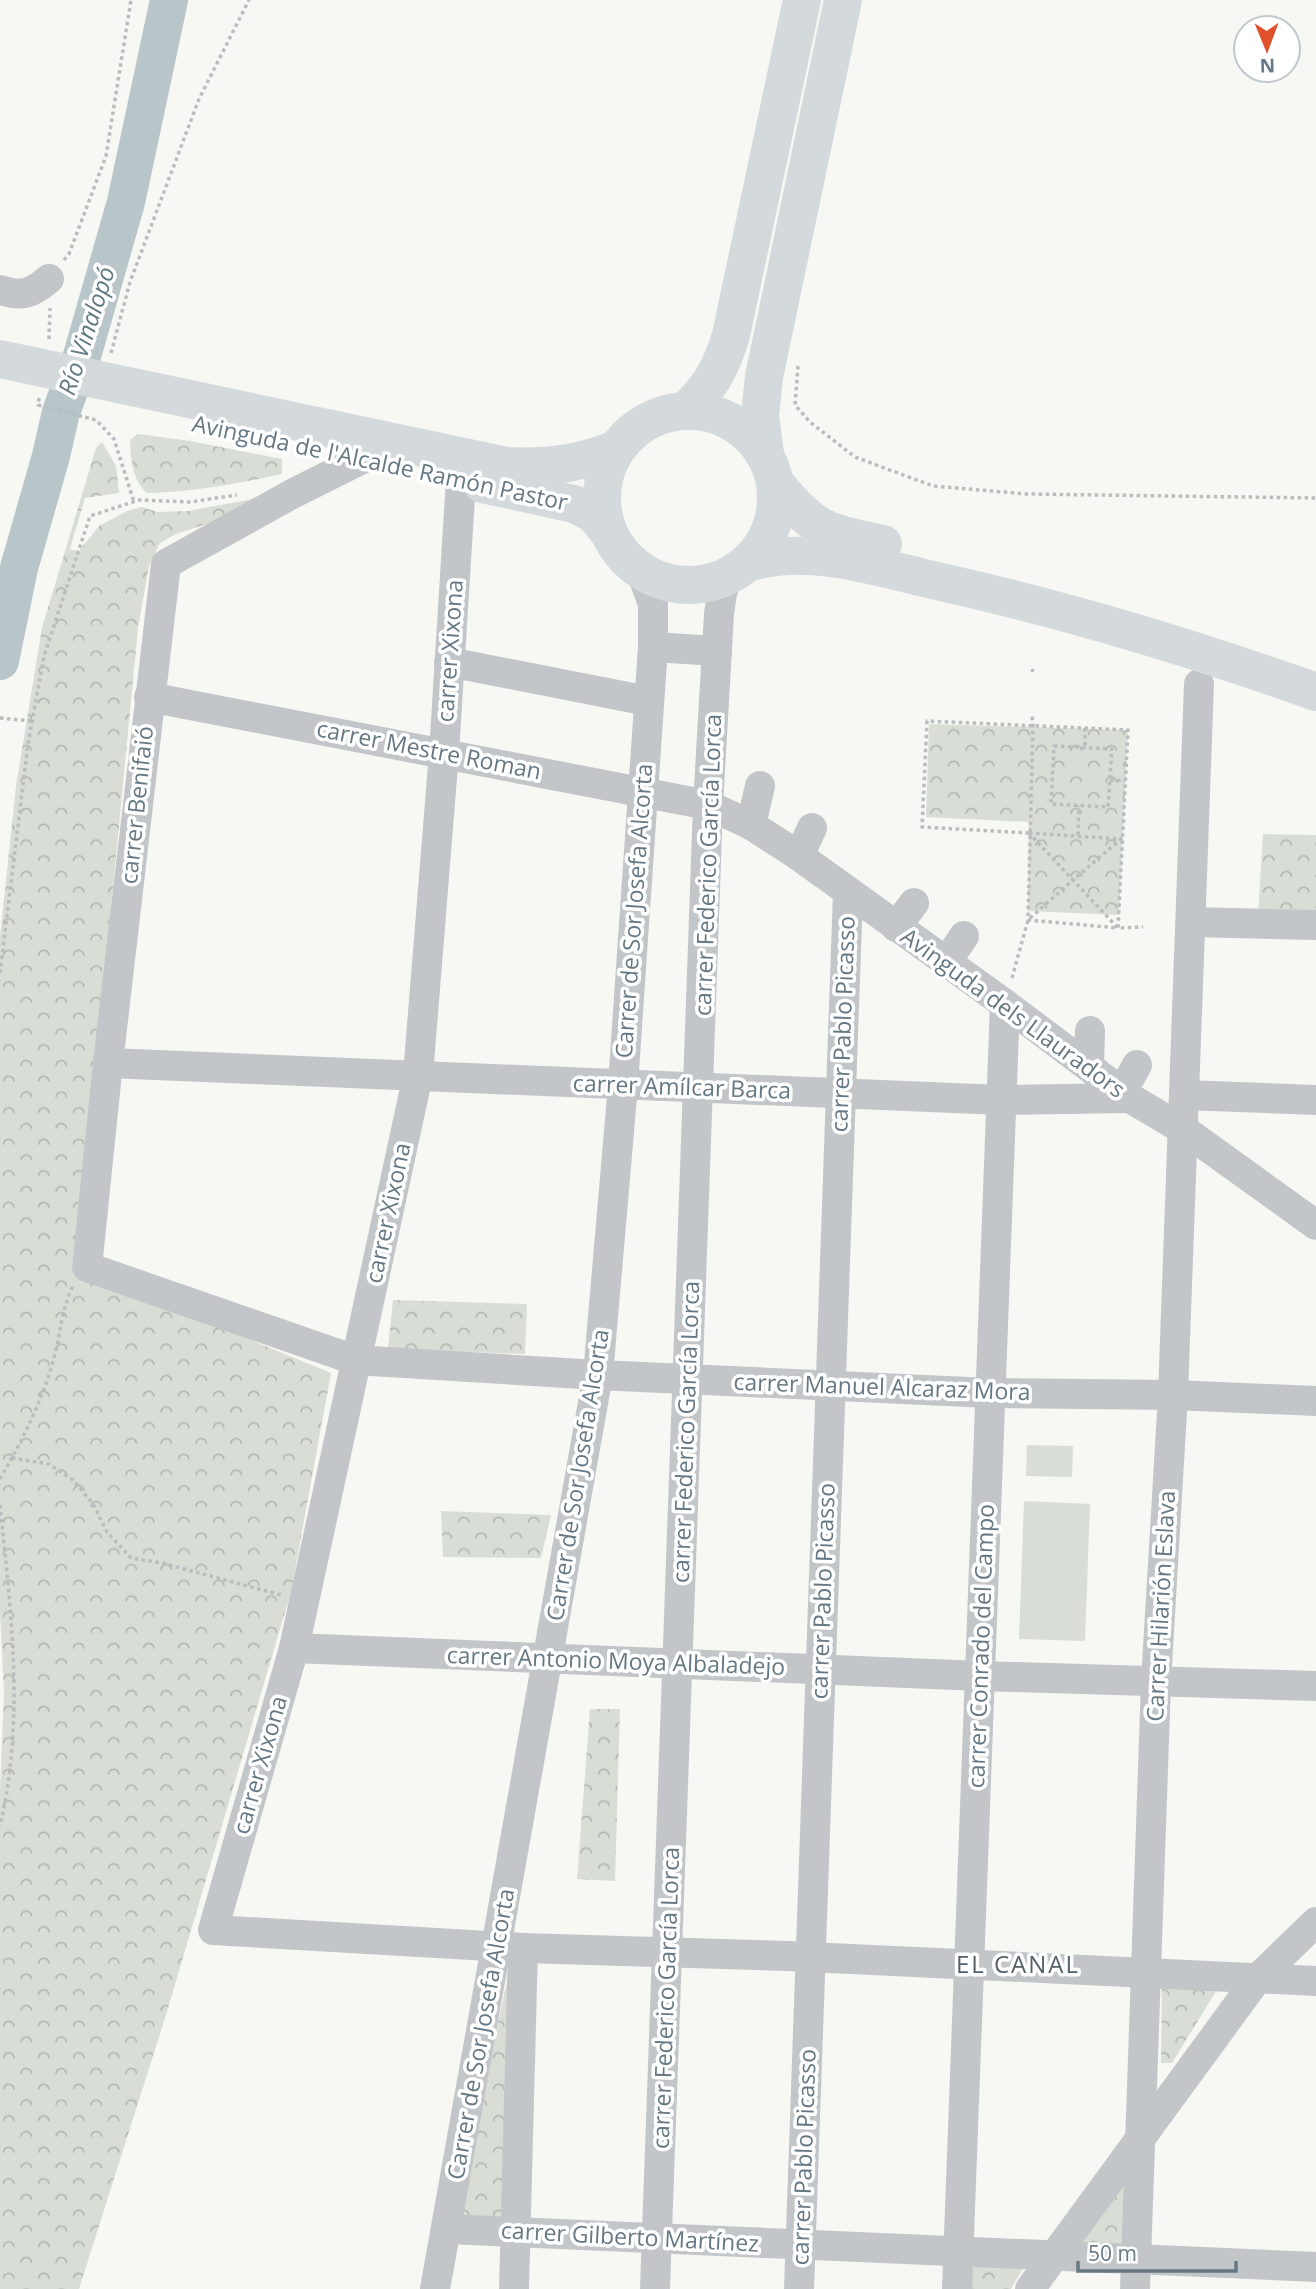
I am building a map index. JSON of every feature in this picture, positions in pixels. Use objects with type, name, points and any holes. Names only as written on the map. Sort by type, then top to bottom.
[{"type":"main road","points":[[687,410],[713,382],[724,360],[802,0]]},
{"type":"main road","points":[[738,569],[763,546],[776,512],[771,469],[760,416],[764,377],[844,0]]},
{"type":"main road","points":[[0,359],[146,401]]},
{"type":"main road","points":[[0,383],[146,401]]},
{"type":"main road","name":"Avinguda de l'Alcalde Ramón Pastor","points":[[146,401],[507,466],[566,466],[589,461],[616,449]]},
{"type":"main road","name":"Avinguda de l'Alcalde Ramón Pastor","points":[[146,401],[362,459],[574,504],[594,514],[607,530]]},
{"type":"main road","points":[[1316,668],[1178,620],[1072,589],[989,566],[824,530],[803,516],[751,435],[732,421],[710,413],[687,410],[666,413],[647,421],[630,433],[616,449],[607,468],[602,489],[602,510],[607,530],[627,560],[660,581],[682,585],[704,584],[769,557],[817,557],[1039,604],[1194,649],[1316,692]]},
{"type":"street","points":[[0,290],[16,295],[34,291],[49,278]]},
{"type":"street","name":"carrer Benifaió","points":[[87,1268],[149,697],[166,565],[292,494],[362,459]]},
{"type":"street","name":"carrer Xixona","points":[[461,480],[444,753],[418,1075],[294,1648],[213,1930],[510,1947]]},
{"type":"street","name":"carrer Federico García Lorca","points":[[655,2289],[708,805],[722,593],[738,569]]},
{"type":"street","name":"Carrer de Sor Josefa Alcorta","points":[[435,2289],[510,1947],[548,1658],[598,1375],[623,1086],[653,647],[653,604],[641,571]]},
{"type":"street","points":[[653,647],[717,652]]},
{"type":"street","points":[[449,662],[648,701]]},
{"type":"street","name":"Carrer Hilarión Eslava","points":[[1135,2275],[1156,1682],[1173,1395],[1184,1130],[1199,684]]},
{"type":"street","name":"carrer Mestre Roman","points":[[149,697],[642,790],[708,805]]},
{"type":"street","points":[[751,825],[760,786]]},
{"type":"street","name":"Avinguda dels Llauradors","points":[[708,805],[751,825],[799,856],[1126,1095],[1184,1130],[1316,1225]]},
{"type":"street","points":[[799,856],[812,828]]},
{"type":"street","name":"carrer Pablo Picasso","points":[[799,2289],[848,892]]},
{"type":"street","points":[[895,927],[914,903]]},
{"type":"street","points":[[1191,922],[1316,925]]},
{"type":"street","points":[[946,963],[964,936]]},
{"type":"street","name":"carrer Conrado del Campo","points":[[957,2289],[1005,1004]]},
{"type":"street","points":[[1089,1067],[1090,1031]]},
{"type":"street","name":"carrer Amílcar Barca","points":[[108,1063],[1001,1100],[1126,1095]]},
{"type":"street","points":[[1126,1095],[1137,1065]]},
{"type":"street","points":[[1184,1095],[1316,1100]]},
{"type":"street","name":"carrer Manuel Alcaraz Mora","points":[[87,1268],[355,1360],[598,1375],[990,1393],[1173,1395],[1316,1401]]},
{"type":"street","name":"carrer Antonio Moya Albaladejo","points":[[294,1648],[980,1676],[1316,1686]]},
{"type":"street","points":[[1030,2289],[1257,1979],[1316,1922]]},
{"type":"street","points":[[514,2289],[516,2231],[510,1947],[810,1957],[1316,1981]]},
{"type":"street","name":"carrer Gilberto Martínez","points":[[447,2229],[1054,2256],[1135,2275],[1316,2267]]},
{"type":"path","points":[[49,278],[69,254],[106,156],[131,0]]},
{"type":"path","points":[[108,365],[130,282],[200,99],[249,0]]},
{"type":"path","points":[[795,405],[810,422],[855,457],[933,486],[1027,494],[1316,498]]},
{"type":"path","points":[[96,420],[114,439],[134,502]]},
{"type":"path","points":[[0,973],[14,850],[44,656],[90,516],[139,500],[190,502],[240,494]]},
{"type":"path","points":[[1005,1004],[1028,920],[1032,715]]},
{"type":"path","points":[[0,718],[32,721]]},
{"type":"path","points":[[1118,928],[1128,730],[927,721],[922,827],[1121,839]]},
{"type":"path","points":[[1085,728],[1085,748]]},
{"type":"path","points":[[1054,746],[1112,749],[1110,780],[1108,807],[1051,804],[1054,746]]},
{"type":"path","points":[[1110,780],[1125,781]]},
{"type":"path","points":[[1078,836],[1079,806]]},
{"type":"path","points":[[1029,833],[1118,928]]},
{"type":"path","points":[[1028,920],[1121,839]]},
{"type":"path","points":[[1028,920],[1118,928],[1143,927]]},
{"type":"path","points":[[0,1479],[29,1430],[55,1355],[66,1300],[78,1276],[87,1268]]},
{"type":"path","points":[[12,1458],[49,1464],[74,1480],[93,1504],[107,1532],[131,1558],[162,1563],[304,1601]]},
{"type":"path","points":[[0,1505],[15,1667],[9,1788],[0,1826]]},
{"type":"green space","points":[[138,434],[282,459],[282,474],[215,487],[147,493],[135,476],[132,462],[130,440]]},
{"type":"green space","points":[[102,442],[116,466],[119,493],[85,498],[70,549],[79,551],[99,526],[127,511],[142,507],[158,512],[188,511],[248,500],[272,498],[274,502],[176,534],[160,543],[149,566],[138,628],[107,951],[72,1266],[331,1373],[291,1592],[166,2015],[79,2289],[0,2289],[0,1791],[4,1692],[0,1612],[0,937],[16,786],[42,628],[96,448]]},
{"type":"green space","points":[[929,724],[1128,730],[1119,915],[1028,911],[1029,822],[926,817]]},
{"type":"green space","points":[[1263,834],[1316,835],[1316,917],[1258,915]]},
{"type":"green space","points":[[393,1300],[527,1304],[525,1354],[388,1349]]},
{"type":"green space","points":[[1027,1445],[1073,1446],[1072,1477],[1026,1476]]},
{"type":"green space","points":[[1024,1501],[1090,1504],[1085,1641],[1019,1639]]},
{"type":"green space","points":[[441,1511],[551,1515],[541,1558],[443,1557]]},
{"type":"green space","points":[[590,1709],[620,1709],[615,1881],[577,1879]]},
{"type":"green space","points":[[512,1958],[503,2219],[456,2218]]},
{"type":"green space","points":[[1162,1984],[1218,1988],[1172,2063],[1161,2063]]},
{"type":"green space","points":[[1118,2186],[1130,2191],[1128,2248],[1085,2246],[1082,2237]]},
{"type":"green space","points":[[969,2263],[1024,2266],[1011,2289],[968,2289]]},
{"type":"waterway","name":"Río Vinalopó","points":[[0,661],[19,568],[61,412],[82,356],[126,202],[169,0]]},
{"type":"district","name":"EL CANAL","points":[[1018,1965]]}]
